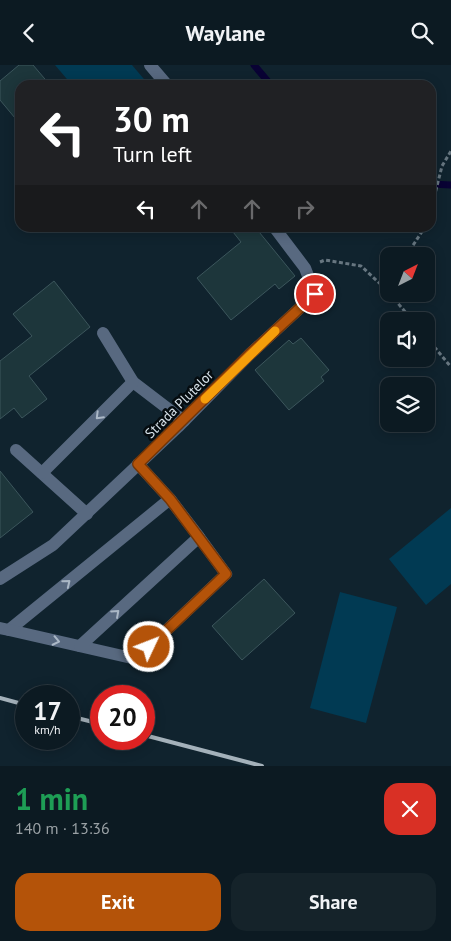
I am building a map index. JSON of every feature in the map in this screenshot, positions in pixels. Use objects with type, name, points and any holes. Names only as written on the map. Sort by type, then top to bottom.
[{"type":"lane","points":[[150,65],[162,80]]},
{"type":"lane","name":"Strada Plutelor","points":[[0,579],[53,545],[184,421],[250,354],[315,294],[304,268],[278,232]]},
{"type":"lane","points":[[103,333],[133,382],[184,421]]},
{"type":"lane","points":[[42,473],[133,382]]},
{"type":"lane","points":[[16,450],[86,514]]},
{"type":"lane","points":[[4,629],[136,659],[226,574],[170,499],[138,464]]},
{"type":"lane","points":[[4,629],[170,499]]},
{"type":"lane","points":[[80,646],[199,537]]},
{"type":"path","points":[[436,190],[442,166],[451,151]]},
{"type":"path","points":[[412,247],[423,232]]},
{"type":"path","points":[[304,268],[325,260],[361,266],[380,281]]},
{"type":"path","points":[[435,348],[451,367]]},
{"type":"shaded area","points":[[55,65],[132,65],[145,80],[68,80]]},
{"type":"shaded area","points":[[451,508],[451,584],[426,605],[389,559]]},
{"type":"shaded area","points":[[340,592],[397,607],[366,723],[310,708]]},
{"type":"building","points":[[19,65],[33,65],[46,80],[15,80],[15,118],[0,100],[0,81]]},
{"type":"building","points":[[233,232],[259,232],[295,276],[279,289],[275,284],[231,320],[197,278],[241,242]]},
{"type":"building","points":[[54,281],[90,327],[29,376],[47,399],[22,418],[14,408],[0,419],[0,361],[32,336],[13,314]]},
{"type":"building","points":[[301,338],[329,370],[321,377],[324,381],[289,410],[255,370],[289,340],[293,344]]},
{"type":"building","points":[[0,471],[33,512],[0,538]]},
{"type":"building","points":[[264,579],[295,613],[242,660],[212,626]]},
{"type":"waterway","points":[[254,65],[267,80]]},
{"type":"waterway","points":[[436,184],[451,185]]},
{"type":"railway","points":[[0,698],[15,702]]},
{"type":"railway","points":[[80,719],[90,721]]},
{"type":"railway","points":[[155,738],[262,766]]},
{"type":"slow traffic","points":[[205,399],[275,331]]},
{"type":"route","points":[[149,647],[226,574],[170,499],[138,464],[178,427],[250,354],[315,294]]}]
